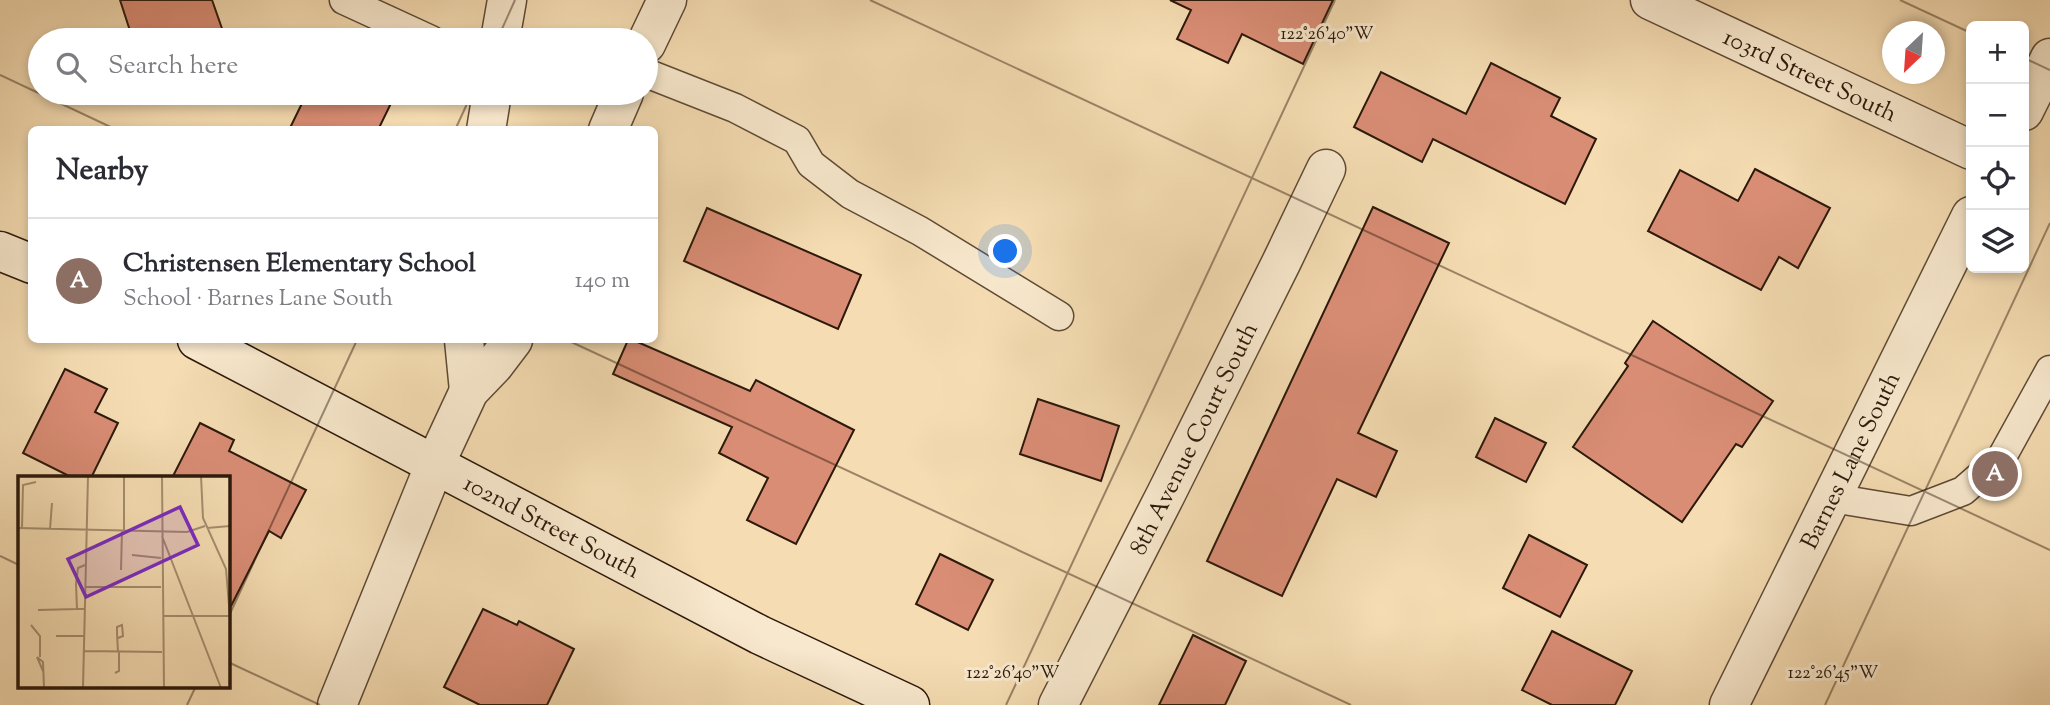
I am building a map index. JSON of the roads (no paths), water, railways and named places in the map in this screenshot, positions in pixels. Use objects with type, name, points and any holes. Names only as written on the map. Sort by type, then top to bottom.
[{"type":"street","points":[[502,28],[507,0]]},
{"type":"street","points":[[654,28],[667,0]]},
{"type":"street","name":"103rd Street South","points":[[1650,0],[1966,148]]},
{"type":"street","points":[[2029,101],[2050,58]]},
{"type":"street","points":[[487,126],[490,105]]},
{"type":"street","points":[[610,126],[619,105]]},
{"type":"street","name":"8th Avenue Court South","points":[[1058,705],[1166,494],[1326,169]]},
{"type":"street","name":"Barnes Lane South","points":[[1729,705],[1966,226]]},
{"type":"street","points":[[0,251],[28,262]]},
{"type":"street","name":"102nd Street South","points":[[203,343],[760,635],[910,705]]},
{"type":"street","points":[[464,343],[469,391]]},
{"type":"street","points":[[337,705],[435,464],[469,391],[511,343]]},
{"type":"lane","points":[[344,0],[405,28]]},
{"type":"lane","points":[[658,78],[735,108],[797,140],[811,164],[850,194],[920,231],[1059,316]]},
{"type":"lane","points":[[1832,498],[1911,511],[1963,491],[2002,457],[2050,370]]},
{"type":"place","name":"Christensen Elementary School","points":[[1995,474]]}]
